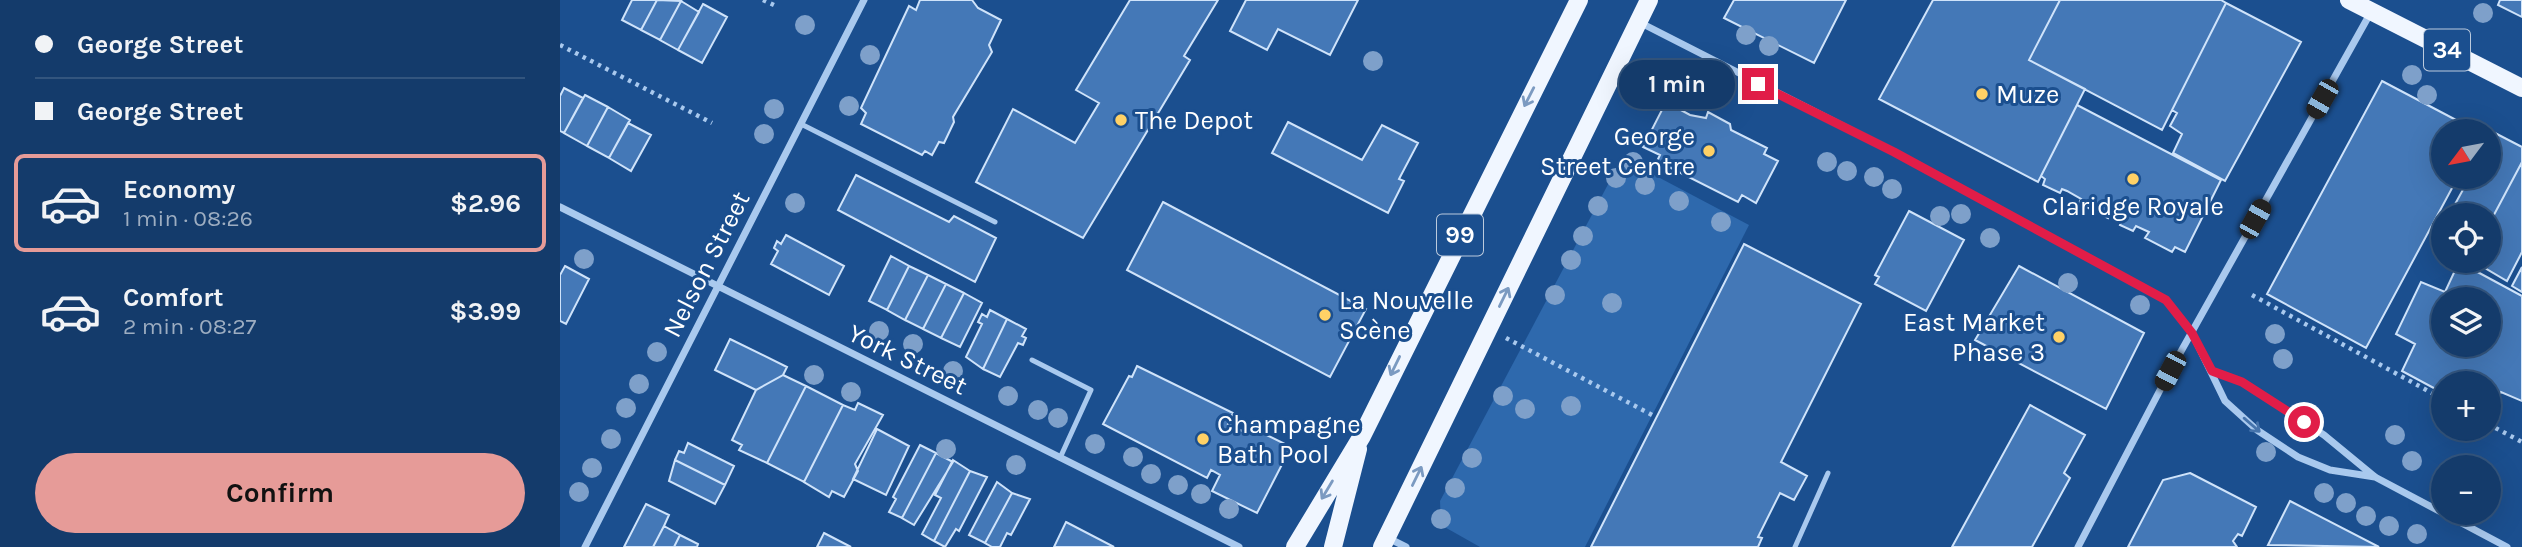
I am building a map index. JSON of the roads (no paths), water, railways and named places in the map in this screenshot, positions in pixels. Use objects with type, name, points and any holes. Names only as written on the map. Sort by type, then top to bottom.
[{"type":"main road","name":"99","points":[[1295,547],[1362,436],[1579,0]]},
{"type":"main road","name":"99","points":[[1384,542],[1649,0]]},
{"type":"main road","name":"34","points":[[2349,0],[2522,88]]},
{"type":"main road","points":[[1333,547],[1362,436]]},
{"type":"street","name":"Nelson Street","points":[[585,547],[864,0]]},
{"type":"street","points":[[2078,547],[2192,333],[2372,12]]},
{"type":"street","points":[[1638,21],[1894,152],[2166,300],[2192,333],[2225,401],[2257,430],[2298,457],[2330,470],[2375,477]]},
{"type":"street","name":"York Street","points":[[560,207],[1239,547]]},
{"type":"street","points":[[2212,371],[2242,382],[2324,435],[2375,477],[2507,547]]},
{"type":"street","points":[[1384,542],[1406,547]]},
{"type":"lane","points":[[802,124],[995,222]]},
{"type":"lane","points":[[1032,360],[1091,390],[1060,458]]},
{"type":"lane","points":[[1795,547],[1828,473]]},
{"type":"place","name":"Muze","points":[[1982,94]]},
{"type":"place","name":"The Depot","points":[[1121,120]]},
{"type":"place","name":"George Street Centre","points":[[1709,151]]},
{"type":"place","name":"Claridge Royale","points":[[2133,179]]},
{"type":"place","name":"La Nouvelle Scène","points":[[1325,315]]},
{"type":"place","name":"East Market Phase 3","points":[[2059,337]]},
{"type":"place","name":"Champagne Bath Pool","points":[[1203,439]]}]
